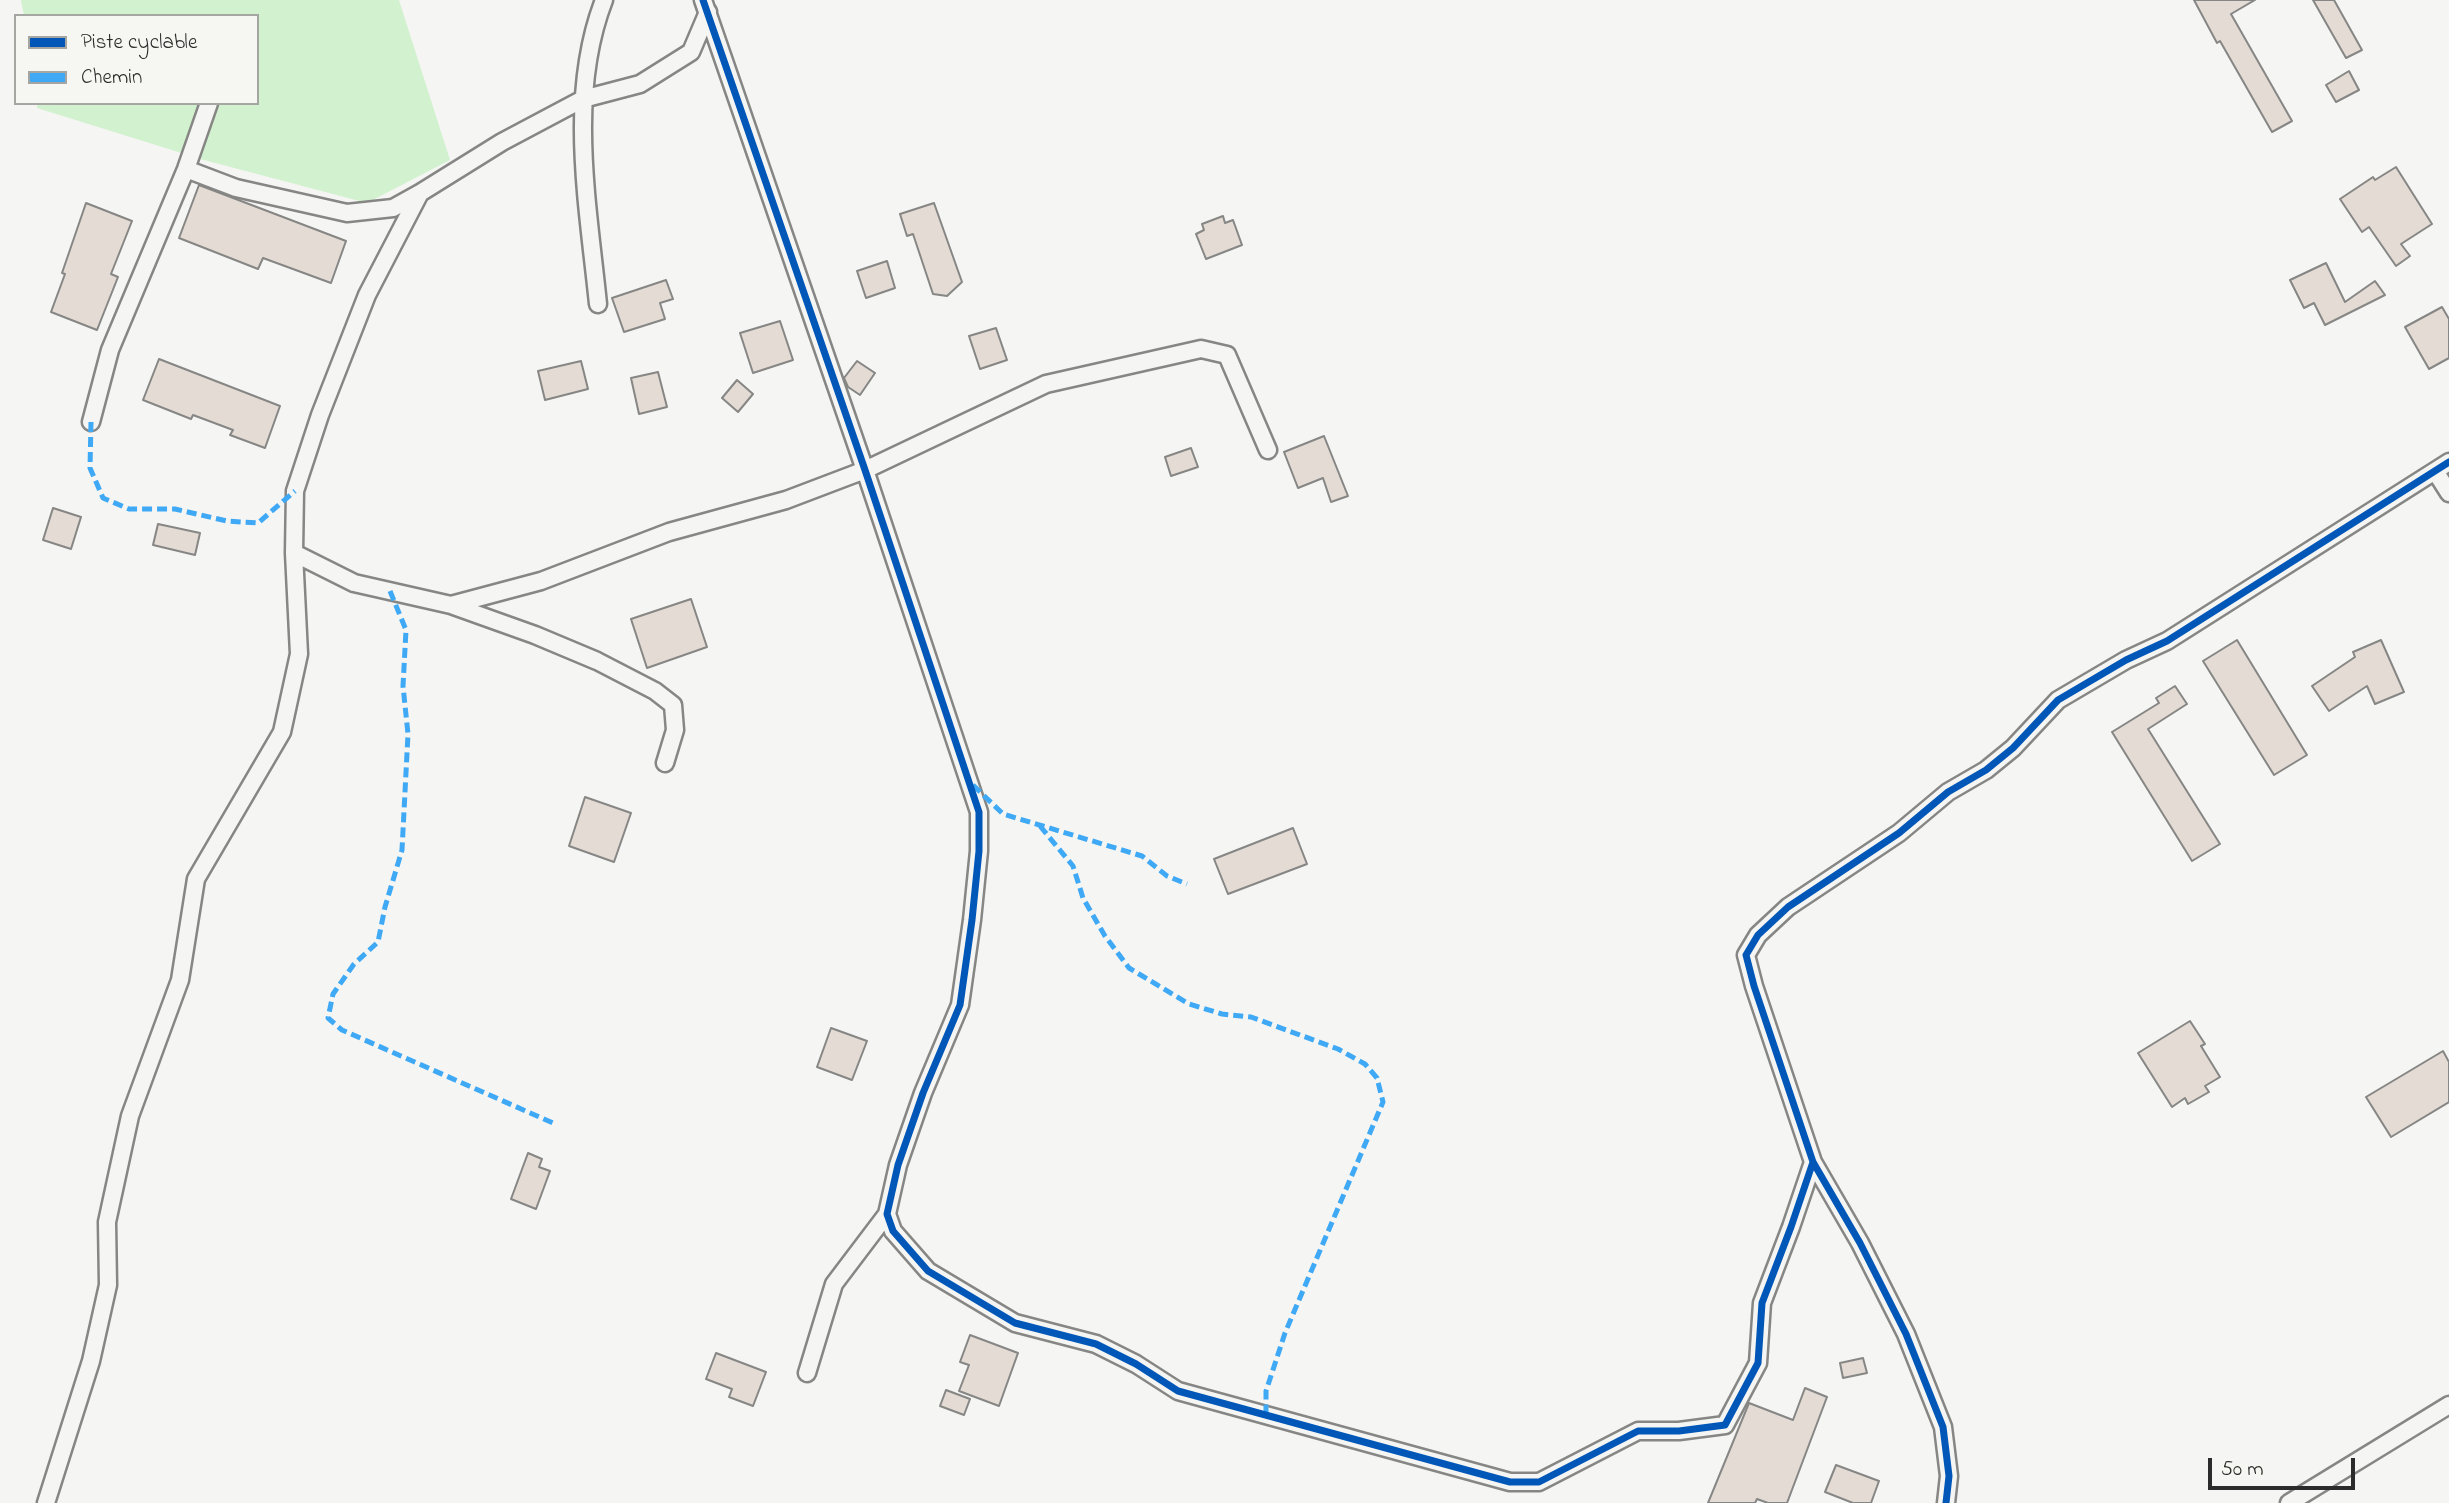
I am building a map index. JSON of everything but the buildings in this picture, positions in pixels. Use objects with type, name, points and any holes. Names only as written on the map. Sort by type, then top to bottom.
[{"type":"street","points":[[598,304],[586,191],[583,99],[594,28],[604,0]]},
{"type":"street","points":[[186,169],[236,188],[347,213],[393,208],[502,142],[583,99],[640,84],[691,52],[706,6]]},
{"type":"street","points":[[706,6],[979,812],[979,850],[960,1005],[923,1093],[898,1165],[887,1214],[834,1284],[807,1373]]},
{"type":"street","points":[[90,422],[110,350],[186,169],[208,105]]},
{"type":"street","points":[[46,1503],[91,1361],[108,1285],[107,1222],[130,1116],[180,980],[196,879],[282,732],[299,654],[294,552],[295,491],[320,415],[367,295],[420,193]]},
{"type":"street","points":[[451,605],[541,581],[669,532],[786,500],[865,470],[1046,384],[1201,349],[1227,355],[1268,450]]},
{"type":"street","points":[[1946,1503],[1949,1476],[1943,1427],[1906,1334],[1860,1243],[1813,1162],[1746,955],[1758,935],[1788,907],[1899,832],[1948,792],[1986,770],[2013,748],[2058,701],[2126,660],[2167,641],[2442,466],[2449,493]]},
{"type":"street","points":[[294,552],[354,583],[451,605],[572,651],[655,691],[673,705],[675,730],[666,763]]},
{"type":"street","points":[[887,1214],[893,1231],[928,1271],[1015,1323],[1096,1344],[1136,1364],[1178,1391],[1510,1482],[1539,1482],[1638,1431],[1679,1431],[1725,1425],[1758,1363],[1762,1303],[1813,1162]]},
{"type":"street","points":[[2289,1503],[2449,1405]]},
{"type":"green space","points":[[21,0],[399,0],[450,160],[367,203],[204,160],[37,108],[37,105],[259,105],[259,14],[24,14]]},
{"type":"marked path","points":[[91,422],[90,468],[103,498],[129,509],[175,509],[227,521],[258,523],[295,491]]},
{"type":"marked path","points":[[390,591],[406,630],[403,686],[408,734],[402,850],[378,942],[354,964],[333,994],[328,1018],[342,1030],[553,1123]]},
{"type":"marked path","points":[[973,785],[1003,814],[1142,856],[1167,876],[1187,884]]},
{"type":"marked path","points":[[1040,826],[1073,866],[1083,898],[1105,936],[1129,968],[1189,1004],[1222,1014],[1251,1017],[1338,1049],[1365,1064],[1377,1078],[1383,1102],[1285,1333],[1266,1391],[1266,1416]]},
{"type":"cycle path","points":[[703,0],[865,470],[979,812],[979,851],[960,1005],[923,1093],[898,1165],[887,1214],[893,1231],[928,1271],[1015,1323],[1096,1344],[1136,1364],[1178,1391],[1510,1482],[1539,1482],[1638,1431],[1679,1431],[1725,1425],[1758,1363],[1762,1303],[1813,1162]]},
{"type":"cycle path","points":[[1946,1503],[1949,1476],[1943,1427],[1906,1334],[1860,1243],[1813,1162],[1746,955],[1758,935],[1788,907],[1899,833],[1948,792],[1986,770],[2013,748],[2058,700],[2126,660],[2167,641],[2449,462]]}]
